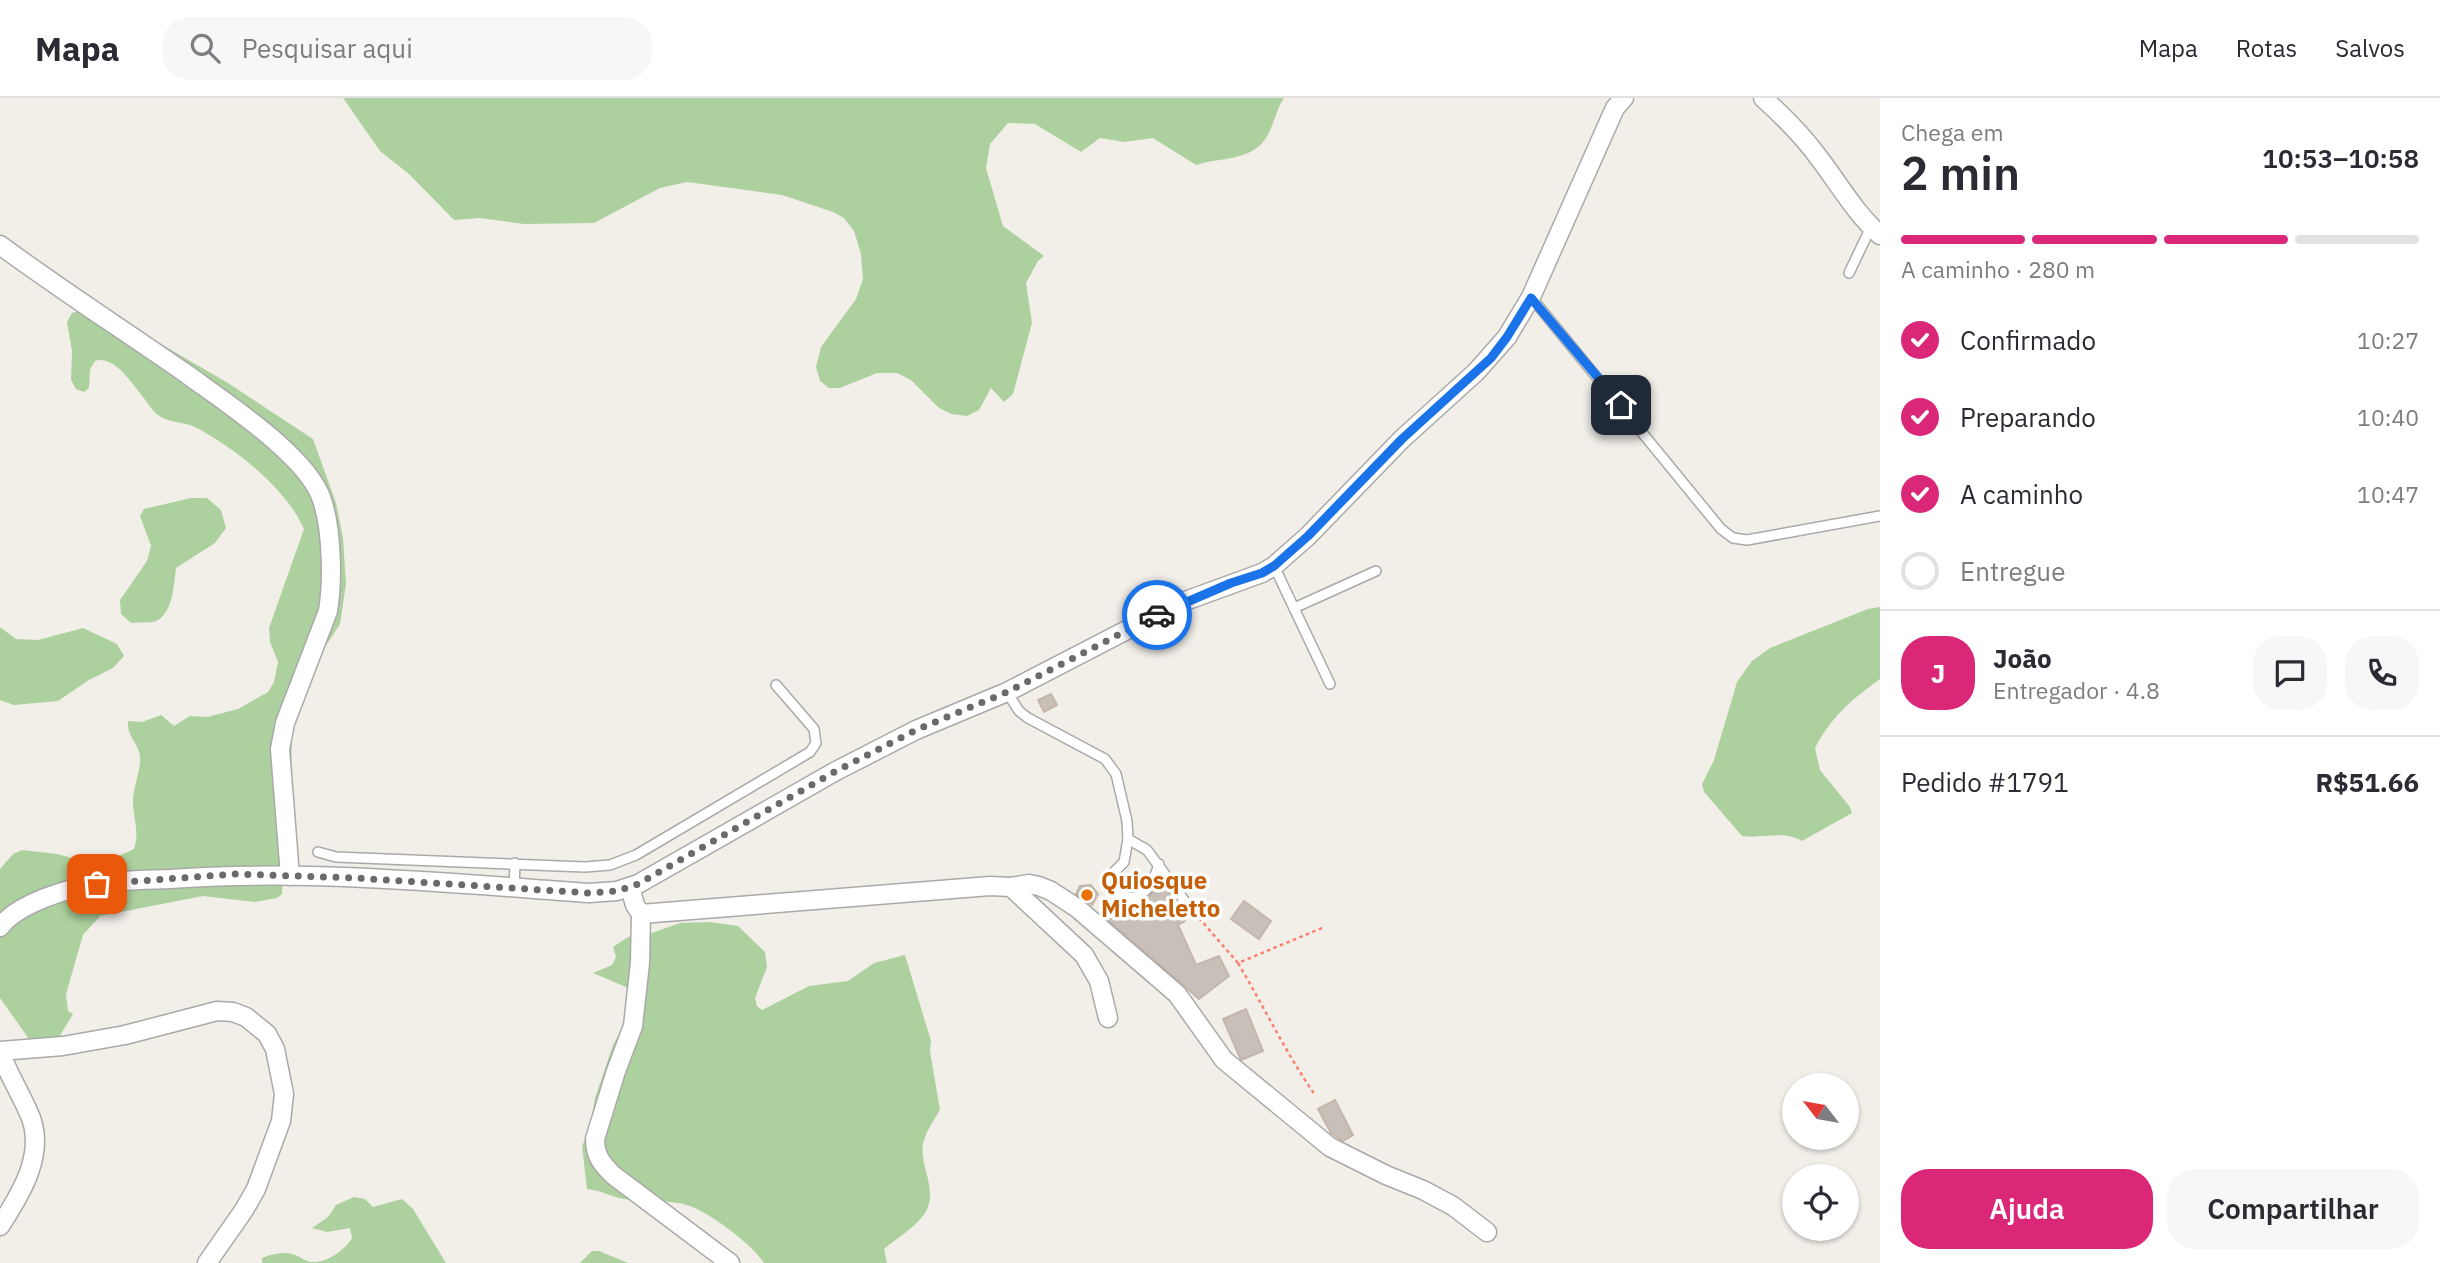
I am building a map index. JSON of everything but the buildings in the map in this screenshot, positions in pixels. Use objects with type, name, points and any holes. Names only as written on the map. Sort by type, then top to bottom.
[{"type":"street","points":[[1763,98],[1818,156],[1876,231]]},
{"type":"street","points":[[0,927],[14,914],[50,897],[97,884],[236,874],[589,893],[617,891],[629,887],[836,771],[916,730],[1007,692],[1177,604],[1262,573],[1308,536],[1402,439],[1491,358],[1507,337],[1531,298],[1616,101]]},
{"type":"street","points":[[0,244],[233,407],[281,447],[307,474],[322,499],[330,552],[331,595],[323,624],[285,723],[280,749],[289,876]]},
{"type":"street","points":[[641,914],[990,886],[1039,886],[1077,908],[1177,994],[1224,1060],[1330,1147],[1453,1206],[1487,1232]]},
{"type":"street","points":[[629,887],[641,914],[640,963],[633,1026],[616,1071],[595,1139],[595,1149],[600,1161],[613,1175],[730,1263]]},
{"type":"street","points":[[1011,887],[1052,923],[1092,966],[1099,981],[1108,1018]]},
{"type":"street","points":[[0,1226],[23,1191],[31,1167],[34,1140],[29,1113],[16,1091],[0,1052],[63,1046],[125,1035],[217,1011],[233,1012],[246,1017],[267,1034],[275,1049],[284,1094],[281,1121],[256,1189],[207,1263]]},
{"type":"lane","points":[[1849,273],[1876,231]]},
{"type":"lane","points":[[1531,298],[1721,529],[1733,538],[1747,540],[1880,516]]},
{"type":"lane","points":[[1274,566],[1330,684]]},
{"type":"lane","points":[[1294,608],[1376,570]]},
{"type":"lane","points":[[318,852],[336,857],[586,867],[610,865],[636,855],[810,752],[816,743],[814,729],[776,685]]},
{"type":"lane","points":[[1007,692],[1019,711],[1028,718],[1105,759],[1116,774],[1127,821],[1128,839],[1124,862],[1110,876],[1111,887],[1120,896],[1132,898],[1153,884],[1159,864]]},
{"type":"lane","points":[[1128,839],[1147,850],[1192,911]]},
{"type":"lane","points":[[514,888],[515,863]]},
{"type":"path","points":[[1192,911],[1238,963],[1270,1016],[1294,1065],[1315,1095]]},
{"type":"path","points":[[1238,963],[1322,928]]},
{"type":"green space","points":[[343,98],[1284,98],[1269,133],[1259,146],[1234,158],[1196,165],[1153,138],[1124,142],[1100,138],[1081,152],[1035,124],[1008,123],[990,144],[986,168],[1003,226],[1044,256],[1038,261],[1026,283],[1032,323],[1013,394],[1004,402],[991,388],[979,410],[967,416],[951,414],[939,408],[911,380],[897,373],[877,373],[840,388],[829,388],[820,381],[816,367],[821,347],[856,299],[863,279],[861,254],[854,231],[844,218],[833,212],[782,195],[687,182],[660,188],[594,223],[524,224],[480,218],[454,220],[409,174],[380,151]]},
{"type":"green space","points":[[88,309],[118,319],[228,383],[313,439],[336,503],[343,538],[346,584],[340,624],[318,658],[292,716],[291,818],[282,894],[277,898],[255,902],[203,896],[100,916],[83,935],[66,994],[68,1011],[73,1014],[58,1039],[28,1052],[29,1039],[0,998],[0,869],[13,854],[22,850],[57,854],[99,865],[134,849],[136,831],[133,795],[140,757],[129,732],[128,721],[142,722],[161,715],[174,726],[190,716],[207,717],[238,709],[268,692],[274,682],[278,662],[270,642],[269,628],[304,529],[285,499],[258,471],[228,447],[197,428],[158,416],[116,366],[102,360],[95,361],[90,369],[89,388],[84,392],[76,389],[71,380],[72,351],[67,322],[72,313]]},
{"type":"green space","points":[[191,498],[207,498],[221,510],[226,528],[215,543],[176,568],[169,607],[160,619],[131,623],[121,614],[120,600],[147,561],[151,546],[140,516],[144,509]]},
{"type":"green space","points":[[1880,607],[1880,679],[1843,709],[1815,748],[1820,770],[1852,813],[1802,841],[1780,835],[1742,836],[1704,792],[1702,784],[1714,760],[1737,682],[1752,661],[1770,648],[1868,609]]},
{"type":"green space","points":[[0,627],[16,639],[38,640],[83,628],[117,644],[124,656],[113,668],[58,701],[14,705],[0,700]]},
{"type":"green space","points":[[710,922],[738,926],[765,952],[767,967],[755,998],[757,1006],[762,1010],[809,986],[848,981],[874,963],[905,955],[931,1041],[930,1051],[940,1110],[923,1144],[929,1204],[917,1223],[884,1249],[887,1263],[764,1263],[730,1230],[690,1206],[674,1202],[624,1199],[587,1189],[582,1146],[590,1129],[595,1098],[613,1045],[626,1022],[644,1007],[626,987],[593,973],[612,965],[616,957],[613,947],[628,937],[649,934],[680,923]]},
{"type":"green space","points":[[354,1197],[365,1199],[373,1207],[402,1199],[413,1209],[446,1263],[262,1263],[262,1258],[270,1255],[291,1254],[317,1262],[340,1252],[352,1238],[350,1228],[327,1232],[312,1228],[328,1217],[336,1205]]},
{"type":"green space","points":[[592,1251],[599,1251],[628,1263],[580,1263]]},
{"type":"way so far","points":[[97,884],[236,874],[356,878],[589,893],[617,891],[638,884],[836,771],[896,740],[1007,692],[1157,615]]},
{"type":"place","name":"Quiosque Micheletto","points":[[1087,895]]},
{"type":"route","points":[[1157,615],[1177,604],[1247,579],[1274,566],[1308,536],[1402,439],[1491,358],[1531,298],[1621,405]]}]
